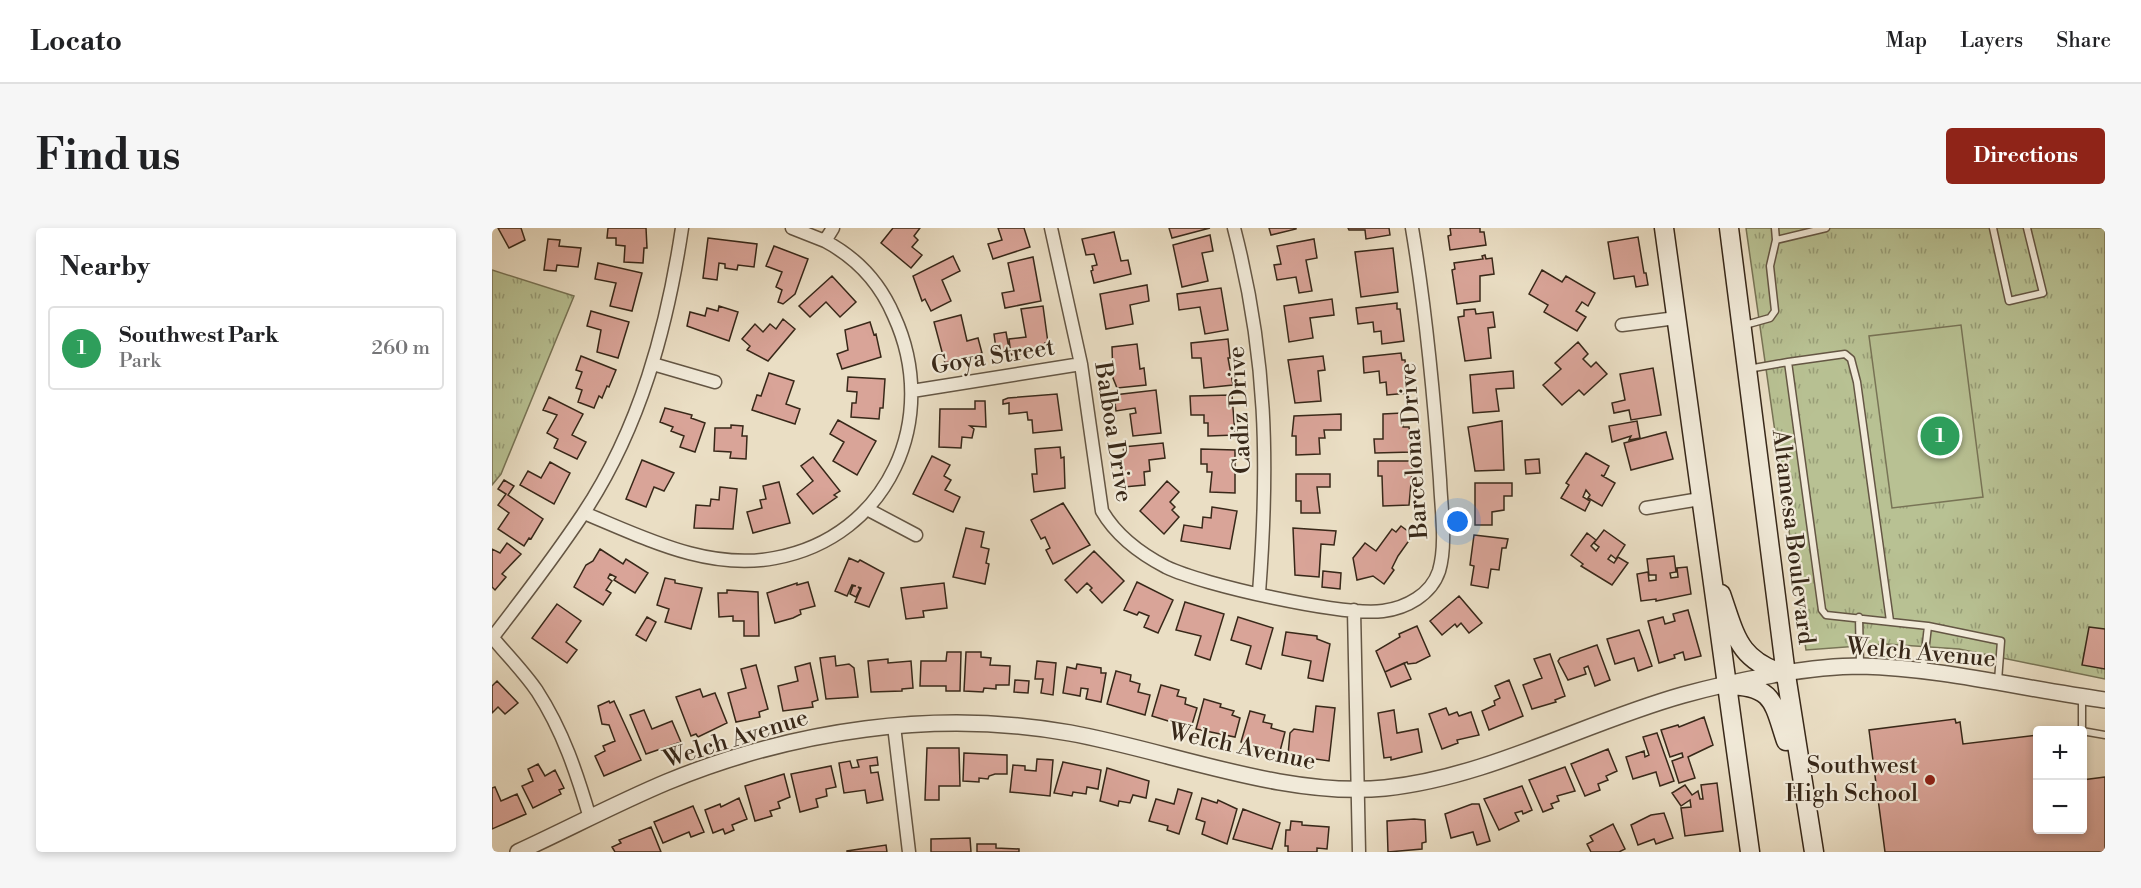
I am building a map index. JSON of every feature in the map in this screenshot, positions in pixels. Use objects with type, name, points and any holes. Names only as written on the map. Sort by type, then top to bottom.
[{"type":"main road","points":[[1664,228],[1749,852]]},
{"type":"main road","name":"Altamesa Boulevard","points":[[1729,228],[1786,675],[1814,852]]},
{"type":"main road","points":[[1708,555],[1731,630],[1745,653],[1765,668],[1786,675]]},
{"type":"main road","points":[[1727,685],[1747,686],[1762,691],[1773,701],[1785,738],[1802,775]]},
{"type":"street","points":[[590,818],[576,770],[556,724],[536,689],[492,638],[584,513],[630,424],[653,364],[672,293],[682,228]]},
{"type":"street","points":[[584,513],[681,552],[730,561],[775,559],[817,546],[839,533],[867,509],[884,490],[905,441],[912,391],[911,363],[903,334],[886,298],[866,271],[825,241],[792,228]]},
{"type":"street","points":[[825,241],[832,228]]},
{"type":"street","name":"Balboa Drive","points":[[1051,228],[1081,363],[1102,511],[1109,522],[1144,554],[1166,567],[1199,580],[1325,607],[1354,610]]},
{"type":"street","name":"Cadiz Drive","points":[[1234,228],[1254,317],[1263,381],[1266,470],[1259,593]]},
{"type":"street","name":"Barcelona Drive","points":[[1354,610],[1382,611],[1409,604],[1431,586],[1438,571],[1442,516],[1437,431],[1420,273],[1412,228]]},
{"type":"street","points":[[1622,325],[1676,318]]},
{"type":"street","name":"Goya Street","points":[[912,391],[1081,363]]},
{"type":"street","points":[[653,364],[715,381]]},
{"type":"street","points":[[1646,508],[1700,499]]},
{"type":"street","points":[[867,509],[916,535]]},
{"type":"street","points":[[1354,610],[1359,852]]},
{"type":"street","name":"Welch Avenue","points":[[518,852],[668,782],[758,752],[850,730],[981,722],[1068,733],[1281,783],[1358,789],[1430,782],[1455,776],[1684,695],[1786,675],[1860,666],[1998,681],[2105,700]]},
{"type":"street","points":[[894,726],[909,852]]},
{"type":"lane","points":[[1741,326],[1770,318],[1775,311],[1770,266],[1776,240],[1775,228]]},
{"type":"lane","points":[[1776,240],[1826,228]]},
{"type":"lane","points":[[1993,228],[2009,301],[2043,294],[2027,228]]},
{"type":"lane","points":[[1747,369],[1845,354],[1851,359],[1857,382],[1890,621]]},
{"type":"lane","points":[[1788,362],[1822,610],[1833,618],[1859,617],[1890,621],[2001,640],[1998,681]]},
{"type":"lane","points":[[1859,617],[1860,666]]},
{"type":"lane","points":[[1923,672],[1928,626]]},
{"type":"lane","points":[[2082,697],[2082,726]]},
{"type":"lane","points":[[2087,732],[2105,735]]},
{"type":"green space","points":[[1746,228],[2105,228],[2105,679],[1959,649],[1886,644],[1806,650]]},
{"type":"green space","points":[[492,270],[574,296],[501,474],[492,485]]},
{"type":"green space","points":[[1961,325],[1983,497],[1892,508],[1869,336]]},
{"type":"building","points":[[498,228],[521,228],[525,240],[509,248]]},
{"type":"building","points":[[608,228],[646,228],[647,248],[644,248],[643,263],[624,262],[625,246],[616,245],[616,238],[607,238]]},
{"type":"building","points":[[893,228],[920,228],[914,236],[918,240],[912,247],[922,255],[911,268],[881,243]]},
{"type":"building","points":[[998,228],[1024,228],[1030,247],[993,259],[988,244],[1002,240]]},
{"type":"building","points":[[1169,228],[1210,228],[1172,238]]},
{"type":"building","points":[[1269,228],[1296,228],[1296,229],[1271,235]]},
{"type":"building","points":[[1348,228],[1389,228],[1390,235],[1366,239],[1365,230],[1349,230]]},
{"type":"building","points":[[1450,228],[1480,228],[1480,232],[1484,232],[1486,245],[1450,250],[1448,236],[1451,235]]},
{"type":"building","points":[[1114,232],[1121,261],[1128,260],[1131,274],[1094,283],[1091,271],[1092,266],[1097,265],[1094,254],[1086,255],[1082,239]]},
{"type":"building","points":[[1210,235],[1213,251],[1202,253],[1208,281],[1182,287],[1173,245]]},
{"type":"building","points":[[1638,237],[1648,285],[1636,287],[1634,276],[1614,279],[1608,242]]},
{"type":"building","points":[[708,238],[757,244],[754,267],[738,265],[737,270],[725,268],[725,264],[719,263],[717,280],[703,278]]},
{"type":"building","points":[[548,239],[560,240],[559,246],[581,248],[578,267],[557,265],[556,271],[544,270]]},
{"type":"building","points":[[1314,239],[1317,258],[1306,260],[1312,291],[1299,293],[1296,277],[1277,280],[1274,265],[1281,264],[1277,246]]},
{"type":"building","points":[[774,246],[808,259],[795,294],[783,304],[778,302],[782,290],[776,287],[782,272],[766,266]]},
{"type":"building","points":[[1393,248],[1398,292],[1361,297],[1355,252]]},
{"type":"building","points":[[1485,255],[1486,259],[1492,258],[1494,274],[1480,276],[1480,301],[1457,304],[1452,270],[1455,269],[1454,263],[1483,259],[1482,256]]},
{"type":"building","points":[[953,256],[960,271],[942,280],[951,301],[931,311],[925,299],[922,301],[913,276]]},
{"type":"building","points":[[1033,257],[1041,301],[1005,308],[1002,293],[1014,291],[1008,263]]},
{"type":"building","points":[[598,263],[642,273],[632,311],[610,306],[616,283],[595,279]]},
{"type":"building","points":[[1542,270],[1562,282],[1566,276],[1595,293],[1588,306],[1582,302],[1576,311],[1586,317],[1577,331],[1544,312],[1548,305],[1529,294]]},
{"type":"building","points":[[832,276],[856,302],[840,317],[826,302],[810,317],[799,306]]},
{"type":"building","points":[[1147,285],[1149,301],[1130,305],[1133,324],[1106,329],[1100,294]]},
{"type":"building","points":[[1221,288],[1228,330],[1205,334],[1200,307],[1179,310],[1177,294]]},
{"type":"building","points":[[1332,299],[1334,315],[1310,318],[1313,338],[1289,342],[1284,306]]},
{"type":"building","points":[[1397,303],[1397,309],[1400,309],[1404,341],[1382,344],[1381,331],[1374,332],[1373,322],[1358,324],[1356,308]]},
{"type":"building","points":[[719,306],[738,312],[729,341],[687,326],[690,312],[705,316],[707,308],[718,311]]},
{"type":"building","points":[[1043,306],[1048,343],[1045,343],[1046,350],[1011,355],[1009,339],[1026,337],[1021,309]]},
{"type":"building","points":[[1475,309],[1476,314],[1493,312],[1495,327],[1488,328],[1491,358],[1465,361],[1458,317],[1464,316],[1464,310]]},
{"type":"building","points":[[591,311],[629,322],[618,358],[597,352],[601,330],[587,326]]},
{"type":"building","points":[[961,315],[967,341],[978,338],[982,353],[945,363],[934,322]]},
{"type":"building","points":[[783,319],[795,329],[768,361],[747,350],[750,346],[742,339],[755,324],[763,332],[770,324],[776,329]]},
{"type":"building","points":[[870,322],[874,335],[876,334],[881,357],[842,369],[837,354],[848,350],[845,330]]},
{"type":"building","points":[[1006,332],[1010,354],[997,356],[994,334]]},
{"type":"building","points":[[1228,339],[1230,358],[1228,358],[1233,385],[1204,388],[1201,358],[1192,358],[1191,343]]},
{"type":"building","points":[[1578,342],[1588,354],[1583,359],[1591,367],[1596,362],[1607,374],[1584,395],[1579,390],[1562,405],[1543,385],[1561,369],[1555,363]]},
{"type":"building","points":[[1137,344],[1140,369],[1144,368],[1146,385],[1117,388],[1113,378],[1112,347]]},
{"type":"building","points":[[1401,353],[1402,360],[1405,360],[1408,393],[1387,395],[1386,382],[1380,383],[1379,371],[1364,373],[1363,357]]},
{"type":"building","points":[[581,356],[616,370],[609,387],[607,386],[602,398],[599,396],[594,408],[578,402],[582,390],[576,388],[582,372],[576,370]]},
{"type":"building","points":[[1323,356],[1325,370],[1318,371],[1321,401],[1295,403],[1288,360]]},
{"type":"building","points":[[1653,368],[1661,415],[1631,420],[1629,410],[1614,413],[1612,403],[1625,400],[1620,374]]},
{"type":"building","points":[[1513,371],[1514,388],[1496,389],[1499,411],[1473,413],[1470,375]]},
{"type":"building","points":[[769,373],[794,381],[786,404],[800,409],[795,424],[752,410],[757,395],[761,396]]},
{"type":"building","points":[[848,377],[885,379],[883,408],[880,408],[879,419],[851,417],[852,403],[856,403],[857,392],[847,391]]},
{"type":"building","points":[[1156,390],[1161,433],[1133,436],[1130,414],[1136,413],[1135,408],[1116,411],[1114,395]]},
{"type":"building","points":[[1057,394],[1062,430],[1033,433],[1032,420],[1028,420],[1027,412],[1009,414],[1009,403],[1003,404],[1003,400],[1008,398]]},
{"type":"building","points":[[1232,395],[1235,435],[1208,436],[1208,423],[1204,423],[1204,415],[1191,415],[1190,396]]},
{"type":"building","points":[[549,397],[583,414],[572,435],[586,442],[577,459],[554,448],[558,439],[547,433],[557,415],[543,410]]},
{"type":"building","points":[[975,401],[985,401],[986,427],[970,426],[974,429],[972,438],[962,437],[961,448],[939,447],[940,409],[975,409]]},
{"type":"building","points":[[665,408],[692,415],[691,418],[705,423],[695,452],[680,447],[684,436],[671,431],[673,427],[660,422]]},
{"type":"building","points":[[1402,413],[1403,427],[1409,427],[1412,452],[1375,453],[1374,439],[1383,439],[1383,414]]},
{"type":"building","points":[[1341,414],[1341,430],[1324,430],[1325,438],[1319,438],[1320,454],[1296,455],[1296,436],[1292,436],[1294,416]]},
{"type":"building","points":[[838,420],[876,441],[857,475],[833,461],[844,442],[830,434]]},
{"type":"building","points":[[1502,421],[1504,470],[1475,471],[1468,427]]},
{"type":"building","points":[[1637,421],[1640,438],[1629,440],[1631,436],[1612,442],[1609,426]]},
{"type":"building","points":[[731,425],[743,426],[742,436],[747,436],[746,459],[730,458],[731,452],[714,451],[715,428],[731,428]]},
{"type":"building","points":[[1666,432],[1673,459],[1631,470],[1624,443]]},
{"type":"building","points":[[1163,443],[1165,458],[1149,460],[1150,471],[1144,472],[1145,485],[1124,487],[1121,454],[1124,454],[1123,447]]},
{"type":"building","points":[[1060,447],[1061,458],[1064,457],[1065,488],[1034,492],[1032,474],[1037,474],[1035,449]]},
{"type":"building","points":[[1201,449],[1235,450],[1235,493],[1210,492],[1212,472],[1207,472],[1207,464],[1201,464]]},
{"type":"building","points":[[1586,453],[1609,466],[1604,476],[1601,475],[1615,483],[1602,506],[1588,498],[1590,495],[1586,490],[1583,497],[1590,501],[1585,511],[1561,498],[1569,485],[1566,483]]},
{"type":"building","points":[[932,456],[950,465],[944,476],[951,480],[945,490],[960,497],[953,512],[913,494]]},
{"type":"building","points":[[813,457],[840,491],[834,495],[837,497],[813,514],[797,494],[813,481],[801,466]]},
{"type":"building","points":[[1539,459],[1540,473],[1526,474],[1525,460]]},
{"type":"building","points":[[642,460],[674,473],[664,491],[654,487],[646,507],[626,499]]},
{"type":"building","points":[[1378,461],[1413,461],[1409,505],[1383,506],[1382,476],[1378,476]]},
{"type":"building","points":[[550,462],[570,473],[554,504],[520,485],[528,471],[541,478]]},
{"type":"building","points":[[1296,474],[1330,474],[1330,487],[1317,487],[1320,513],[1301,513],[1301,501],[1296,501]]},
{"type":"building","points":[[504,480],[514,486],[508,495],[543,519],[524,546],[498,529],[509,513],[498,505],[506,494],[498,489]]},
{"type":"building","points":[[1167,481],[1179,492],[1170,502],[1175,507],[1172,510],[1179,517],[1164,534],[1140,511]]},
{"type":"building","points":[[779,482],[790,523],[753,533],[747,512],[762,508],[760,500],[766,499],[763,486]]},
{"type":"building","points":[[1475,483],[1512,483],[1512,496],[1504,496],[1504,510],[1492,512],[1492,525],[1475,525]]},
{"type":"building","points":[[720,487],[737,489],[733,529],[694,528],[696,505],[710,506],[711,499],[719,500]]},
{"type":"building","points":[[1063,503],[1090,545],[1053,564],[1046,550],[1050,548],[1045,537],[1041,539],[1031,520]]},
{"type":"building","points":[[1212,507],[1237,511],[1230,549],[1181,541],[1184,525],[1202,528],[1203,517],[1211,518]]},
{"type":"building","points":[[1401,526],[1413,535],[1398,556],[1392,568],[1394,570],[1384,584],[1373,576],[1357,580],[1353,558],[1365,543],[1376,551],[1392,529],[1396,532]]},
{"type":"building","points":[[966,528],[984,532],[981,547],[989,549],[985,584],[953,577]]},
{"type":"building","points":[[1293,528],[1336,531],[1334,545],[1321,544],[1319,577],[1295,575]]},
{"type":"building","points":[[1604,530],[1625,545],[1616,559],[1611,555],[1608,559],[1614,563],[1618,557],[1628,563],[1612,585],[1581,566],[1583,564],[1571,555],[1587,533],[1596,540],[1591,546],[1596,551],[1599,547],[1594,543]]},
{"type":"building","points":[[1474,535],[1508,539],[1506,548],[1502,548],[1499,570],[1491,569],[1488,588],[1471,585],[1474,566],[1470,565]]},
{"type":"building","points":[[507,543],[521,554],[502,574],[506,577],[495,590],[492,587],[492,549],[500,553]]},
{"type":"building","points":[[600,549],[623,564],[626,559],[648,573],[635,593],[614,580],[616,577],[610,574],[608,578],[612,581],[606,590],[611,593],[603,605],[574,587],[586,565],[593,561]]},
{"type":"building","points":[[1094,551],[1124,581],[1102,603],[1087,583],[1077,593],[1065,580]]},
{"type":"building","points":[[1674,556],[1676,572],[1670,573],[1671,578],[1678,577],[1677,568],[1687,567],[1691,594],[1656,601],[1656,599],[1641,601],[1637,574],[1648,572],[1649,581],[1656,580],[1656,575],[1649,575],[1647,559]]},
{"type":"building","points":[[849,558],[858,562],[860,560],[884,573],[869,607],[855,602],[861,588],[858,587],[860,589],[856,597],[850,594],[853,586],[856,586],[852,585],[847,596],[835,591]]},
{"type":"building","points":[[1323,571],[1341,573],[1340,589],[1322,587]]},
{"type":"building","points":[[665,578],[675,580],[675,583],[702,588],[691,629],[665,622],[669,609],[657,605]]},
{"type":"building","points":[[808,582],[815,606],[800,610],[801,614],[793,618],[775,623],[767,593],[797,583],[797,585]]},
{"type":"building","points":[[1137,582],[1173,600],[1158,633],[1144,627],[1149,616],[1139,612],[1137,615],[1124,610]]},
{"type":"building","points":[[944,583],[947,608],[923,611],[924,617],[906,619],[901,588]]},
{"type":"building","points":[[727,590],[758,592],[759,636],[744,636],[744,621],[733,621],[733,616],[719,617],[718,593],[727,593]]},
{"type":"building","points":[[1459,596],[1482,623],[1469,633],[1461,623],[1457,627],[1455,624],[1442,635],[1430,621]]},
{"type":"building","points":[[1185,602],[1224,614],[1210,660],[1195,655],[1201,636],[1176,630]]},
{"type":"building","points":[[557,604],[581,621],[566,642],[577,650],[567,663],[532,638]]},
{"type":"building","points":[[1688,610],[1701,656],[1685,660],[1683,652],[1674,655],[1675,658],[1659,663],[1648,621],[1663,617],[1665,624],[1675,621],[1673,614]]},
{"type":"building","points":[[647,617],[656,622],[646,641],[636,635]]},
{"type":"building","points":[[1238,617],[1273,628],[1261,669],[1246,664],[1251,646],[1231,640]]},
{"type":"building","points":[[1417,626],[1430,656],[1416,663],[1408,664],[1407,662],[1385,672],[1376,651],[1400,637],[1399,634]]},
{"type":"building","points":[[2089,627],[2105,629],[2105,669],[2082,665]]},
{"type":"building","points":[[1639,630],[1652,666],[1638,671],[1634,658],[1615,664],[1607,639]]},
{"type":"building","points":[[1286,632],[1317,636],[1317,639],[1330,644],[1323,681],[1308,678],[1311,661],[1282,655]]},
{"type":"building","points":[[1597,645],[1610,680],[1595,686],[1588,666],[1584,668],[1586,674],[1568,680],[1558,661],[1560,658]]},
{"type":"building","points":[[947,652],[961,652],[960,691],[946,691],[946,686],[920,686],[921,661],[946,661]]},
{"type":"building","points":[[966,652],[981,652],[981,657],[991,658],[990,665],[1010,666],[1009,685],[996,685],[996,689],[984,688],[983,692],[964,691]]},
{"type":"building","points":[[1550,654],[1565,696],[1555,700],[1556,702],[1532,709],[1523,685],[1542,678],[1534,659]]},
{"type":"building","points":[[835,656],[836,666],[849,664],[854,668],[858,697],[826,699],[820,658]]},
{"type":"building","points":[[888,659],[888,663],[911,661],[913,688],[902,689],[902,691],[871,692],[868,661]]},
{"type":"building","points":[[1037,661],[1056,663],[1053,695],[1041,693],[1043,679],[1035,679]]},
{"type":"building","points":[[810,663],[818,700],[812,702],[813,707],[783,711],[778,686],[798,681],[795,667]]},
{"type":"building","points":[[1404,663],[1411,679],[1391,687],[1385,672]]},
{"type":"building","points":[[1077,664],[1101,668],[1101,673],[1106,673],[1101,702],[1086,699],[1088,689],[1081,688],[1080,696],[1063,693],[1067,667],[1076,669]]},
{"type":"building","points":[[756,665],[768,709],[759,712],[760,717],[736,722],[728,693],[746,688],[741,669]]},
{"type":"building","points":[[1116,671],[1131,675],[1130,681],[1140,684],[1138,692],[1150,695],[1145,715],[1107,704]]},
{"type":"building","points":[[1015,680],[1029,681],[1028,693],[1014,692]]},
{"type":"building","points":[[1509,680],[1523,716],[1489,730],[1482,711],[1495,705],[1494,701],[1500,698],[1495,686]]},
{"type":"building","points":[[497,681],[518,703],[505,714],[498,707],[492,713],[492,686]]},
{"type":"building","points":[[1161,685],[1179,690],[1177,696],[1186,698],[1185,704],[1197,708],[1191,728],[1152,716]]},
{"type":"building","points":[[700,689],[703,697],[715,693],[727,723],[698,737],[696,734],[691,736],[676,697]]},
{"type":"building","points":[[1204,699],[1221,704],[1220,707],[1234,711],[1232,715],[1240,718],[1235,737],[1196,729]]},
{"type":"building","points":[[609,701],[610,703],[614,701],[641,760],[604,776],[595,756],[605,751],[603,746],[615,741],[609,725],[602,724],[598,706]]},
{"type":"building","points":[[1316,706],[1335,708],[1329,761],[1288,755],[1290,733],[1294,729],[1313,732]]},
{"type":"building","points":[[1446,708],[1449,715],[1457,712],[1459,716],[1471,712],[1479,735],[1457,740],[1458,743],[1442,749],[1429,714]]},
{"type":"building","points":[[644,710],[652,729],[672,721],[681,742],[646,754],[630,715]]},
{"type":"building","points":[[1394,710],[1397,733],[1418,729],[1422,752],[1391,760],[1391,757],[1384,758],[1378,713]]},
{"type":"building","points":[[1250,711],[1265,715],[1263,722],[1272,724],[1271,728],[1285,732],[1280,751],[1241,742]]},
{"type":"building","points":[[1704,717],[1713,745],[1688,757],[1695,778],[1679,783],[1672,761],[1683,757],[1682,753],[1670,757],[1661,730],[1678,725],[1679,727]]},
{"type":"building","points":[[1955,719],[1956,723],[1960,722],[1963,744],[2033,736],[2033,834],[2087,834],[2087,779],[2105,777],[2105,852],[1885,852],[1869,730]]},
{"type":"building","points":[[1657,733],[1674,781],[1660,786],[1656,772],[1633,779],[1626,757],[1644,751],[1645,757],[1649,755],[1643,737]]},
{"type":"building","points":[[927,748],[959,748],[960,786],[939,786],[939,800],[925,800]]},
{"type":"building","points":[[1608,749],[1617,771],[1606,776],[1608,780],[1598,784],[1600,790],[1585,796],[1571,764]]},
{"type":"building","points":[[964,753],[1007,755],[1007,774],[995,774],[989,776],[988,779],[979,778],[979,782],[963,781]]},
{"type":"building","points":[[877,757],[878,765],[870,766],[871,773],[878,772],[883,800],[867,803],[865,790],[844,793],[839,763],[850,761],[852,768],[859,767],[857,760]]},
{"type":"building","points":[[1037,759],[1053,760],[1050,796],[1010,792],[1013,765],[1025,766],[1025,770],[1036,771]]},
{"type":"building","points":[[1063,762],[1101,770],[1098,789],[1087,787],[1086,794],[1073,792],[1072,796],[1054,793]]},
{"type":"building","points":[[538,764],[545,776],[555,770],[564,788],[559,790],[561,794],[533,808],[522,786],[533,781],[528,769]]},
{"type":"building","points":[[831,766],[836,787],[826,789],[827,796],[816,799],[818,807],[800,812],[791,774]]},
{"type":"building","points":[[1565,767],[1575,791],[1557,796],[1559,801],[1551,804],[1553,808],[1543,812],[1529,780]]},
{"type":"building","points":[[1107,768],[1149,781],[1146,798],[1133,795],[1130,803],[1119,801],[1118,806],[1100,801]]},
{"type":"building","points":[[784,774],[790,797],[778,802],[780,808],[770,811],[772,816],[755,821],[745,786]]},
{"type":"building","points":[[1717,783],[1723,831],[1685,836],[1681,808],[1691,807],[1690,800],[1681,806],[1672,793],[1685,785],[1692,795],[1698,791],[1700,799],[1703,799],[1701,785]]},
{"type":"building","points":[[1522,786],[1532,810],[1523,814],[1522,811],[1515,813],[1519,821],[1499,830],[1484,799]]},
{"type":"building","points":[[495,787],[501,801],[517,794],[526,814],[492,829],[492,788]]},
{"type":"building","points":[[1178,789],[1192,793],[1179,834],[1167,830],[1168,826],[1149,821],[1156,799],[1174,804]]},
{"type":"building","points":[[739,798],[747,819],[732,825],[734,830],[725,834],[723,829],[713,833],[705,810],[720,804],[721,807]]},
{"type":"building","points":[[1202,798],[1217,803],[1218,800],[1237,809],[1227,844],[1202,834],[1205,822],[1196,819]]},
{"type":"building","points":[[1472,804],[1479,804],[1490,841],[1477,845],[1473,832],[1451,838],[1445,814]]},
{"type":"building","points":[[693,806],[704,832],[691,837],[689,832],[663,843],[654,822]]},
{"type":"building","points":[[1243,809],[1280,823],[1272,849],[1233,839]]},
{"type":"building","points":[[1664,813],[1673,838],[1656,844],[1654,839],[1638,845],[1631,825],[1651,815]]},
{"type":"building","points":[[1425,820],[1426,842],[1422,843],[1422,849],[1388,852],[1387,821]]},
{"type":"building","points":[[1291,821],[1302,822],[1302,825],[1329,827],[1327,849],[1317,848],[1317,852],[1288,852],[1288,846],[1285,846],[1286,830],[1290,830]]},
{"type":"building","points":[[1613,824],[1625,849],[1619,852],[1591,852],[1587,844],[1593,841],[1590,836]]},
{"type":"building","points":[[651,827],[661,852],[615,852],[612,847],[621,843],[619,840]]},
{"type":"building","points":[[970,838],[971,852],[931,852],[931,839]]},
{"type":"building","points":[[977,844],[996,844],[996,848],[1019,849],[1019,852],[977,852]]},
{"type":"building","points":[[886,845],[887,852],[847,852],[847,851]]},
{"type":"place","name":"Southwest Park","points":[[1940,436]]},
{"type":"place","name":"Southwest High School","points":[[1930,780]]}]
